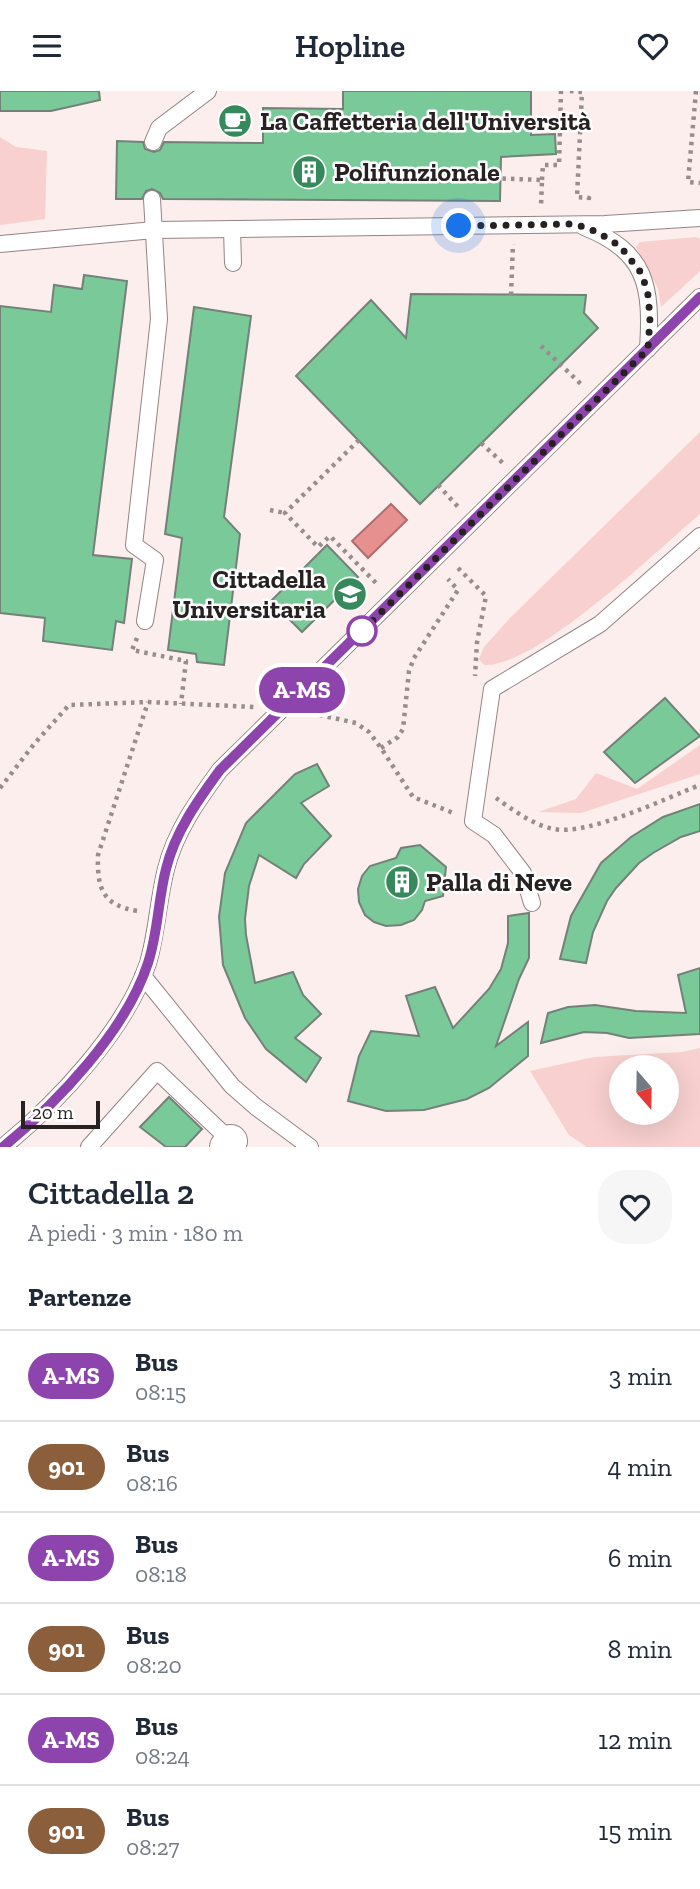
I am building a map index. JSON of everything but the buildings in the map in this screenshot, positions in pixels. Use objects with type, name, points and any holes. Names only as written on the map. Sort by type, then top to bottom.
[{"type":"lane","points":[[153,142],[159,128],[208,91]]},
{"type":"lane","points":[[145,621],[155,560],[134,545],[159,319],[152,199]]},
{"type":"lane","points":[[0,244],[154,230],[575,224],[700,218]]},
{"type":"lane","points":[[575,224],[597,232],[620,246],[642,274],[648,295],[650,318],[648,349]]},
{"type":"lane","points":[[232,229],[233,263]]},
{"type":"lane","points":[[3,1147],[30,1125],[90,1061],[122,1016],[149,961],[167,867],[178,836],[198,799],[220,770],[700,297]]},
{"type":"lane","points":[[532,903],[523,873],[494,835],[473,821],[492,689],[600,624],[700,536]]},
{"type":"lane","points":[[143,976],[232,1086],[256,1107],[312,1146]]},
{"type":"lane","points":[[89,1147],[157,1071],[231,1145]]},
{"type":"lane","points":[[15,1147],[30,1125]]},
{"type":"path","points":[[541,207],[543,165],[559,165],[561,91]]},
{"type":"path","points":[[570,91],[582,92],[577,197],[589,198],[588,207]]},
{"type":"path","points":[[696,91],[688,182],[700,183]]},
{"type":"path","points":[[460,177],[542,180]]},
{"type":"path","points":[[511,295],[513,239]]},
{"type":"path","points":[[541,346],[583,387]]},
{"type":"path","points":[[285,513],[359,440]]},
{"type":"path","points":[[481,443],[504,465]]},
{"type":"path","points":[[438,485],[460,509]]},
{"type":"path","points":[[270,510],[285,513],[318,547],[330,536],[367,574]]},
{"type":"path","points":[[458,568],[486,596],[473,673],[477,681],[492,689]]},
{"type":"path","points":[[381,748],[398,737],[403,729],[409,671],[414,658],[458,590],[447,579]]},
{"type":"path","points":[[145,621],[132,650],[186,661],[181,704]]},
{"type":"path","points":[[140,911],[119,908],[106,896],[97,877],[98,855],[148,702]]},
{"type":"path","points":[[0,788],[69,705],[148,702],[261,708]]},
{"type":"path","points":[[311,713],[356,723],[369,732],[413,797],[473,821]]},
{"type":"path","points":[[479,786],[519,814],[554,829],[567,829],[593,825],[700,785]]},
{"type":"shaded area","points":[[0,137],[16,147],[47,151],[45,219],[0,225]]},
{"type":"shaded area","points":[[696,237],[700,239],[700,271],[661,307],[658,288],[636,247],[640,242]]},
{"type":"shaded area","points":[[700,432],[700,514],[627,578],[564,628],[506,661],[484,665],[479,659],[484,647],[510,618]]},
{"type":"shaded area","points":[[391,504],[407,520],[368,558],[352,541]]},
{"type":"shaded area","points":[[700,745],[700,774],[581,813],[538,812],[576,799],[596,773],[637,789]]},
{"type":"shaded area","points":[[700,1048],[700,1147],[587,1147],[569,1135],[530,1071],[609,1056],[609,1125],[679,1125],[679,1055],[629,1055],[682,1052]]},
{"type":"bus line","name":"A-MS","points":[[3,1147],[30,1125],[90,1061],[122,1016],[149,961],[167,867],[178,836],[198,799],[220,770],[700,297]]},
{"type":"place","name":"La Caffetteria dell'Università","points":[[235,121]]},
{"type":"place","name":"Polifunzionale","points":[[309,172]]},
{"type":"place","name":"Cittadella Universitaria","points":[[350,594]]},
{"type":"place","name":"Palla di Neve","points":[[402,882]]},
{"type":"route","points":[[362,631],[354,639],[648,349],[648,295],[642,274],[620,246],[597,232],[575,224],[459,226]]}]
